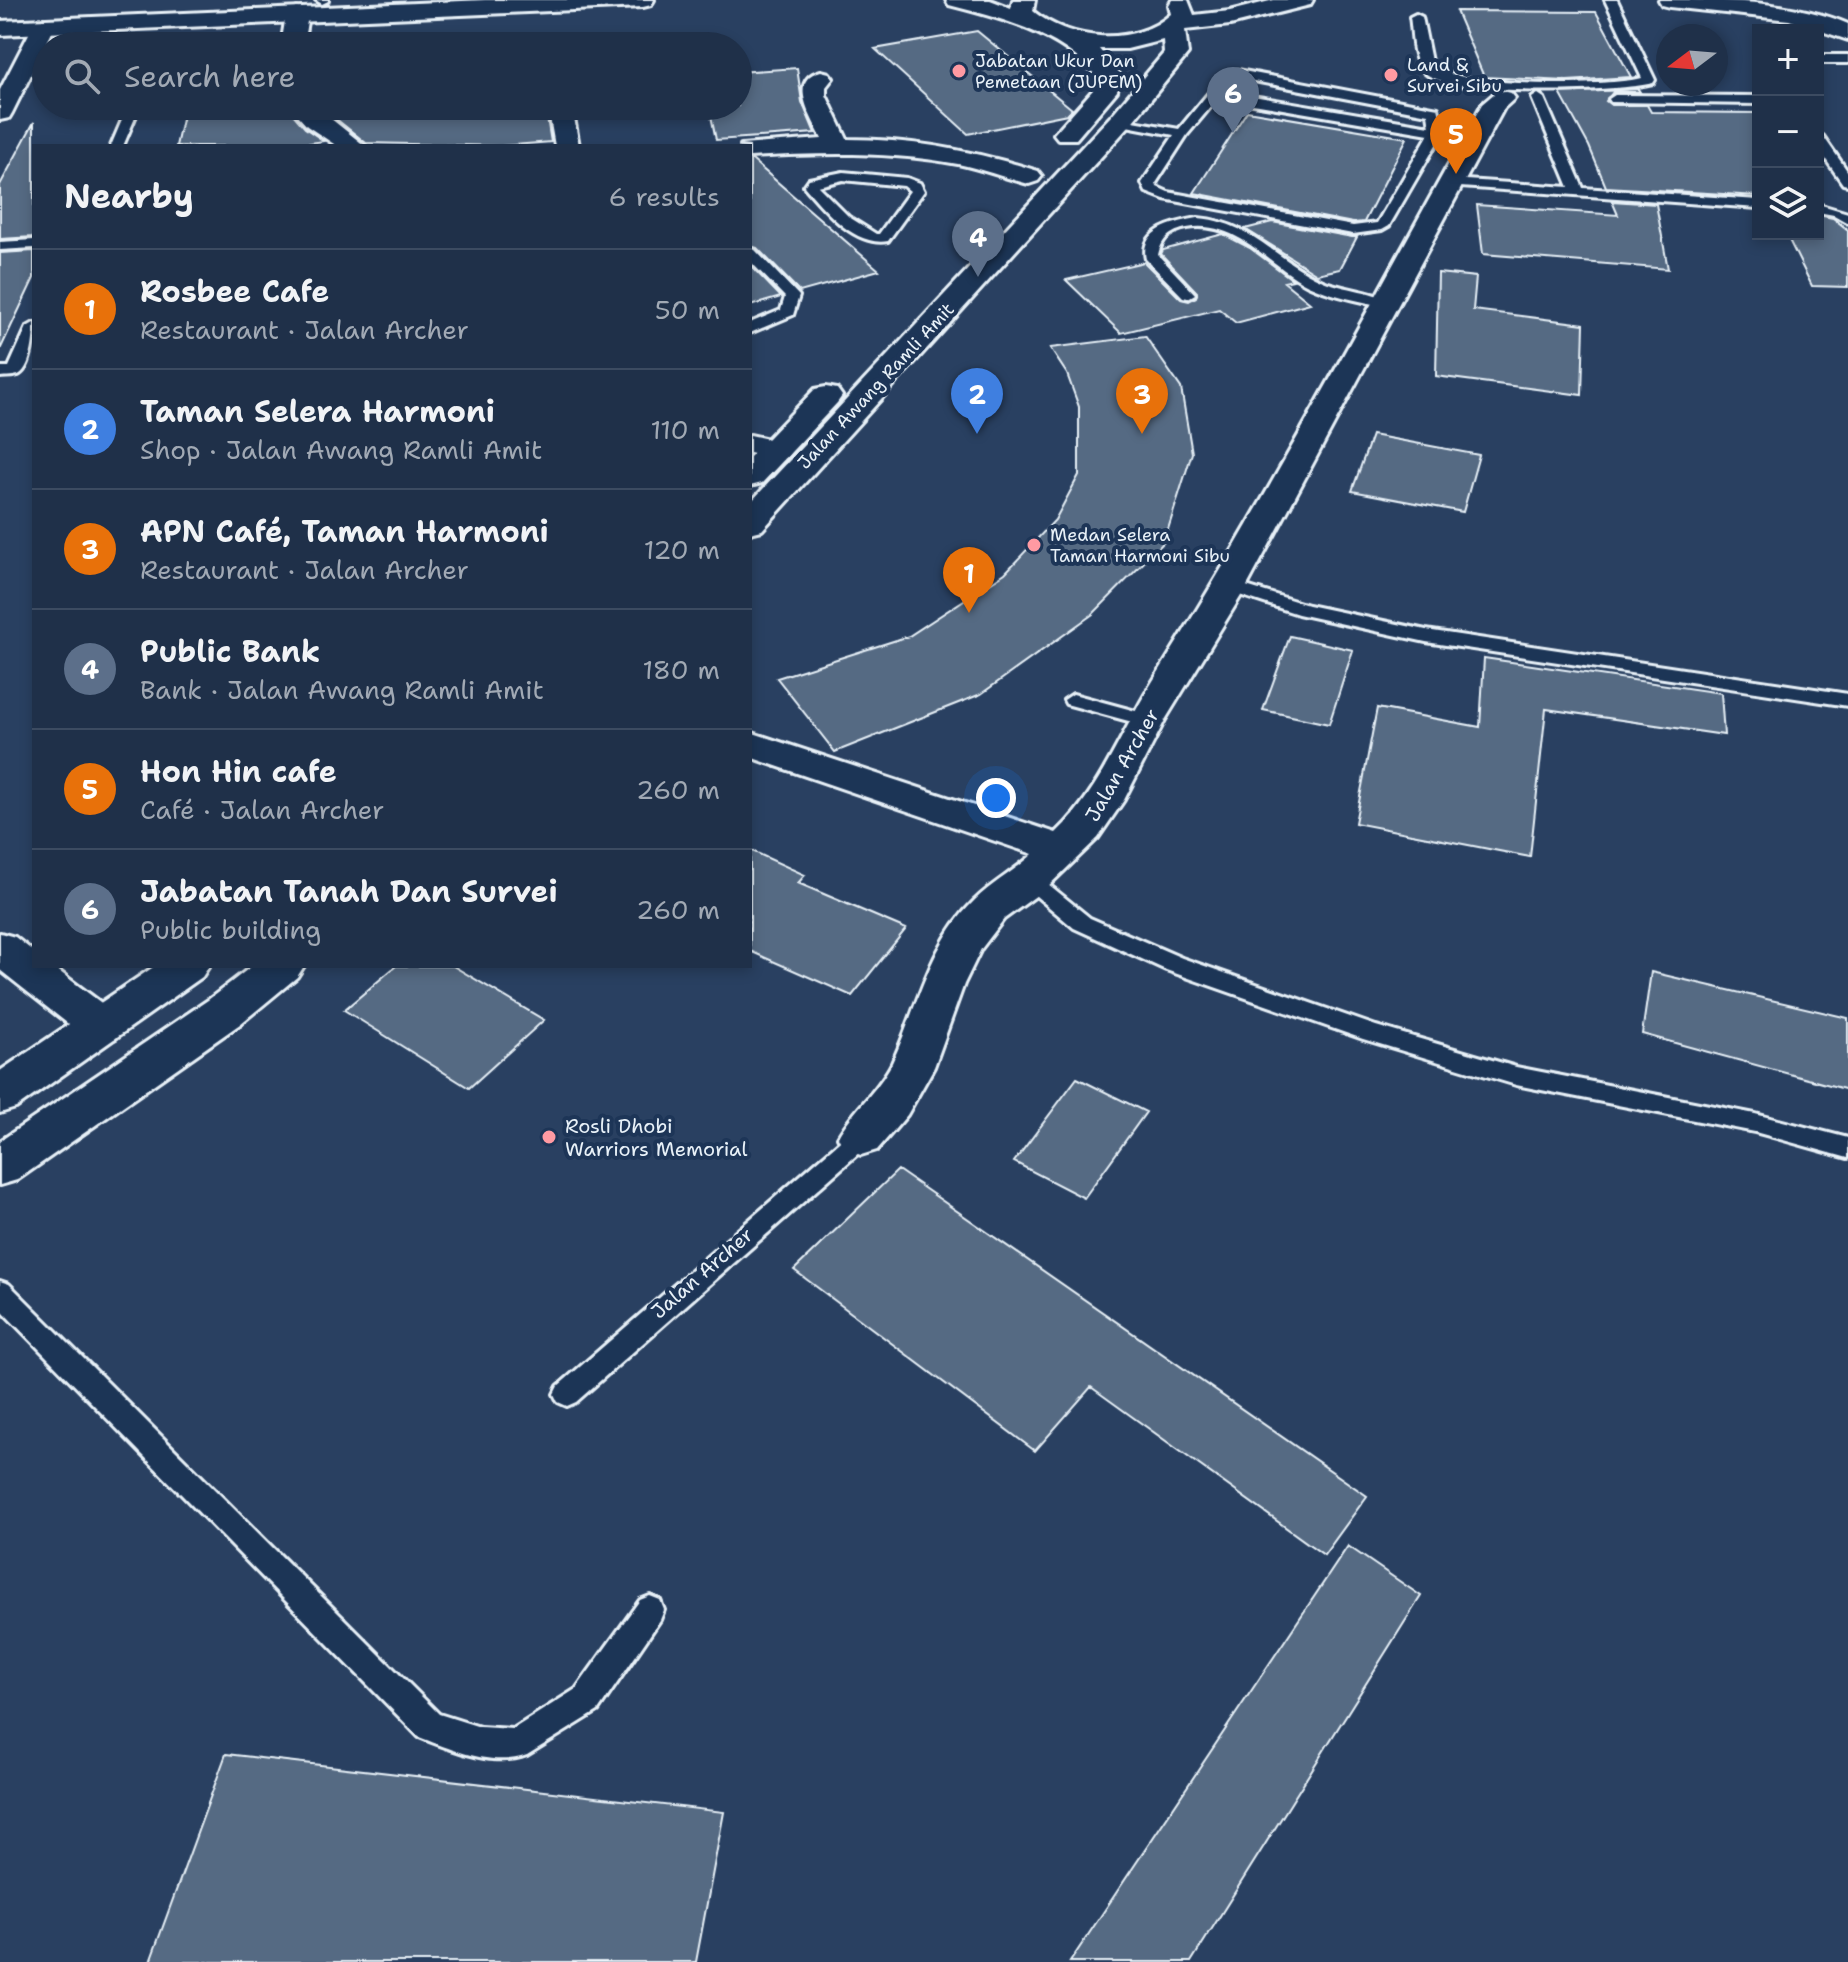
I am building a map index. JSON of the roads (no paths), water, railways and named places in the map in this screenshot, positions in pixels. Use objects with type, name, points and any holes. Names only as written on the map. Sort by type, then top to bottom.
[{"type":"main road","points":[[0,16],[352,0]]},
{"type":"main road","points":[[130,32],[297,15],[643,0]]},
{"type":"main road","points":[[957,0],[1027,11],[1045,32],[1069,38],[1127,41],[1158,35],[1175,26],[1230,18],[1302,0]]},
{"type":"main road","points":[[1670,0],[1797,16],[1831,24],[1848,33]]},
{"type":"main road","points":[[1684,0],[1848,12]]},
{"type":"main road","name":"Jalan Awang Ramli Amit","points":[[752,521],[1120,121],[1175,26]]},
{"type":"main road","points":[[0,28],[32,38]]},
{"type":"main road","points":[[1010,197],[1105,91],[1107,74],[1091,55],[1069,38]]},
{"type":"main road","name":"Jalan Awang Ramli Amit","points":[[752,472],[763,447],[841,380]]},
{"type":"main road","points":[[0,1095],[184,968]]},
{"type":"main road","points":[[0,1166],[224,1012],[279,968]]},
{"type":"street","points":[[294,32],[297,15]]},
{"type":"street","points":[[0,113],[32,57]]},
{"type":"street","points":[[821,78],[814,86],[814,95],[837,145]]},
{"type":"street","name":"Jalan Archer","points":[[861,1137],[891,1103],[912,1067],[943,984],[964,941],[990,909],[1030,880],[1084,829],[1111,791],[1147,720],[1230,586],[1494,104],[1503,98]]},
{"type":"street","points":[[315,120],[350,144]]},
{"type":"street","points":[[562,120],[567,144]]},
{"type":"street","points":[[752,150],[864,145],[939,151],[992,162],[1029,176]]},
{"type":"street","points":[[752,745],[1063,850]]},
{"type":"street","points":[[0,948],[101,1026]]},
{"type":"lane","points":[[1416,17],[1425,67],[1432,74],[1482,83],[1614,87],[1640,84],[1649,80],[1611,0]]},
{"type":"lane","points":[[1824,59],[1848,59]]},
{"type":"lane","points":[[1238,74],[1427,108],[1435,113],[1437,131],[1382,226],[1353,230],[1155,192],[1149,183],[1213,93],[1229,76],[1238,74]]},
{"type":"lane","points":[[1213,93],[1476,138]]},
{"type":"lane","name":"Jalan Archer","points":[[1503,98],[1752,100]]},
{"type":"lane","points":[[1538,98],[1578,192]]},
{"type":"lane","points":[[118,144],[128,120]]},
{"type":"lane","points":[[1120,121],[1182,133]]},
{"type":"lane","points":[[862,177],[860,161],[864,145]]},
{"type":"lane","points":[[1824,147],[1848,181]]},
{"type":"lane","points":[[862,177],[907,182],[917,191],[886,235],[879,239],[860,233],[811,186],[825,179],[862,177]]},
{"type":"lane","points":[[1451,183],[1752,204]]},
{"type":"lane","points":[[1824,208],[1848,203]]},
{"type":"lane","points":[[1824,209],[1848,219]]},
{"type":"lane","points":[[1188,294],[1151,256],[1152,247],[1157,237],[1169,228],[1199,222],[1216,223],[1246,233],[1291,269],[1314,282],[1386,303]]},
{"type":"lane","points":[[0,246],[32,244]]},
{"type":"lane","points":[[752,255],[792,296],[788,312],[752,328]]},
{"type":"lane","points":[[8,371],[32,330]]},
{"type":"lane","points":[[8,371],[32,369]]},
{"type":"lane","points":[[1230,586],[1304,610],[1426,636],[1848,700]]},
{"type":"lane","points":[[1073,700],[1147,720]]},
{"type":"lane","points":[[1030,880],[1082,923],[1108,935],[1174,964],[1371,1033],[1516,1076],[1755,1123],[1848,1148]]},
{"type":"lane","name":"Jalan Archer","points":[[567,1394],[861,1137]]},
{"type":"lane","points":[[0,1292],[430,1726],[480,1742],[516,1744],[587,1700],[650,1610]]},
{"type":"place","name":"Jabatan Ukur Dan Pemetaan (JUPEM)","points":[[959,71]]},
{"type":"place","name":"Land & Survei Sibu","points":[[1391,75]]},
{"type":"place","name":"Jabatan Tanah Dan Survei","points":[[1233,133]]},
{"type":"place","name":"Hon Hin cafe","points":[[1456,174]]},
{"type":"place","name":"Public Bank","points":[[978,277]]},
{"type":"place","name":"Taman Selera Harmoni","points":[[977,434]]},
{"type":"place","name":"APN Café, Taman Harmoni","points":[[1142,434]]},
{"type":"place","name":"Medan Selera Taman Harmoni Sibu","points":[[1034,545]]},
{"type":"place","name":"Rosbee Cafe","points":[[969,613]]},
{"type":"place","name":"Rosli Dhobi Warriors Memorial","points":[[549,1137]]}]
